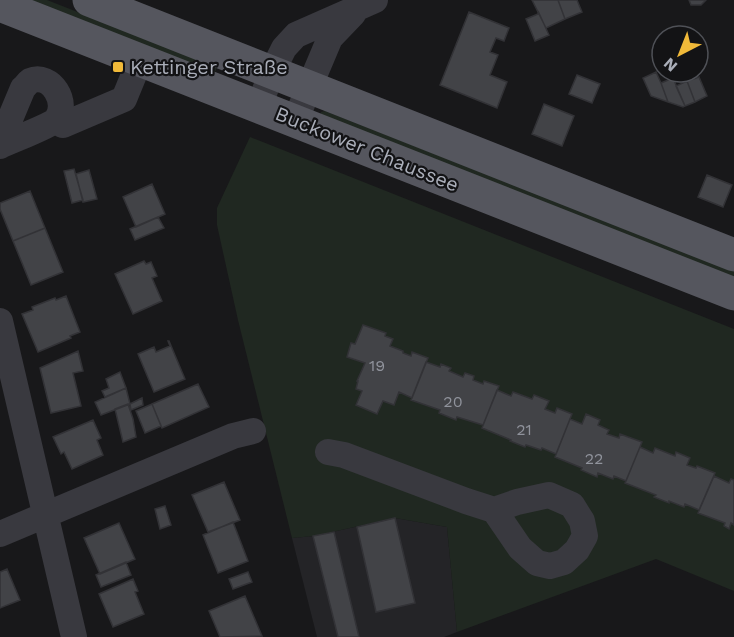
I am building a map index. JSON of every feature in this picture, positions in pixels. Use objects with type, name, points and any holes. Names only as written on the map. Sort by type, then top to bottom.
[{"type":"main road","name":"Buckower Chaussee","points":[[89,0],[734,255]]},
{"type":"main road","name":"Buckower Chaussee","points":[[0,5],[734,294]]},
{"type":"street","points":[[259,106],[286,44],[296,35],[368,3]]},
{"type":"street","points":[[295,120],[330,38],[368,3]]},
{"type":"street","points":[[55,122],[63,125],[124,99],[140,60]]},
{"type":"street","points":[[40,80],[51,84],[61,102],[60,112],[55,122],[0,144],[23,88],[30,81],[40,80]]},
{"type":"street","points":[[0,321],[74,637]]},
{"type":"street","points":[[0,534],[233,436],[253,431]]},
{"type":"street","points":[[328,452],[344,455],[494,510]]},
{"type":"shaded area","points":[[18,0],[47,0],[217,67],[213,77]]},
{"type":"shaded area","points":[[325,111],[734,271],[734,282],[320,117],[321,112]]},
{"type":"shaded area","points":[[250,137],[734,329],[734,591],[656,559],[457,632],[447,527],[395,518],[314,536],[292,538],[217,225],[217,208]]},
{"type":"shaded area","points":[[395,518],[447,527],[457,632],[444,637],[317,637],[292,538],[314,536]]},
{"type":"building","points":[[532,0],[558,0],[565,19],[546,28]]},
{"type":"building","points":[[558,0],[577,0],[582,12],[565,19]]},
{"type":"building","points":[[689,0],[706,0],[701,5],[691,5]]},
{"type":"building","points":[[538,11],[549,35],[535,41],[526,19],[538,14]]},
{"type":"building","points":[[469,12],[509,28],[504,41],[496,38],[490,52],[498,55],[490,75],[507,82],[497,108],[440,85]]},
{"type":"building","points":[[577,75],[600,84],[592,103],[569,94]]},
{"type":"building","points":[[650,75],[650,84],[661,84],[668,102],[651,96],[643,78]]},
{"type":"building","points":[[661,84],[676,84],[685,106],[668,102]]},
{"type":"building","points":[[688,84],[702,84],[707,96],[695,102]]},
{"type":"building","points":[[688,84],[695,102],[685,106],[676,86]]},
{"type":"building","points":[[544,104],[574,116],[562,146],[532,134]]},
{"type":"building","points":[[74,169],[83,200],[72,203],[64,171]]},
{"type":"building","points":[[89,170],[97,199],[83,202],[76,174]]},
{"type":"building","points":[[707,175],[732,185],[723,207],[698,197]]},
{"type":"building","points":[[152,184],[165,214],[136,227],[123,197]]},
{"type":"building","points":[[30,191],[45,228],[13,241],[0,209],[0,203]]},
{"type":"building","points":[[158,217],[164,228],[135,240],[130,229]]},
{"type":"building","points":[[45,228],[63,272],[31,285],[13,241]]},
{"type":"building","points":[[144,261],[146,264],[151,262],[157,276],[152,278],[162,301],[133,314],[115,274]]},
{"type":"building","points":[[66,296],[80,332],[38,352],[22,314],[33,310],[32,307]]},
{"type":"building","points":[[363,325],[386,333],[385,336],[393,339],[390,346],[403,353],[411,356],[412,352],[428,358],[412,398],[399,392],[394,405],[383,401],[377,414],[356,405],[362,391],[356,389],[357,381],[365,363],[347,357],[351,343],[355,344]]},
{"type":"building","points":[[168,341],[185,379],[154,392],[138,354],[154,347],[156,352],[170,346]]},
{"type":"building","points":[[78,351],[83,371],[73,373],[81,406],[51,413],[40,368]]},
{"type":"building","points":[[426,362],[451,368],[449,371],[463,377],[465,373],[474,376],[473,380],[483,384],[484,381],[499,386],[483,425],[457,417],[456,420],[439,413],[440,410],[411,400]]},
{"type":"building","points":[[120,372],[126,388],[105,397],[102,391],[109,388],[106,379]]},
{"type":"building","points":[[198,384],[209,407],[162,428],[152,404]]},
{"type":"building","points":[[126,388],[130,404],[101,415],[95,402]]},
{"type":"building","points":[[497,390],[511,396],[513,392],[532,399],[534,395],[549,401],[545,409],[555,413],[557,408],[572,414],[556,454],[542,448],[541,450],[526,445],[525,447],[482,428]]},
{"type":"building","points":[[142,398],[143,405],[131,410],[130,404]]},
{"type":"building","points":[[128,404],[136,437],[123,442],[115,409]]},
{"type":"building","points":[[152,404],[161,426],[145,433],[136,411]]},
{"type":"building","points":[[586,414],[600,420],[598,425],[609,430],[607,434],[619,438],[620,434],[642,442],[626,481],[598,473],[597,477],[555,457],[570,419],[582,424]]},
{"type":"building","points":[[93,420],[101,438],[97,440],[103,455],[72,469],[64,452],[61,454],[53,437]]},
{"type":"building","points":[[640,447],[653,453],[655,448],[675,456],[676,452],[690,458],[687,465],[715,473],[699,510],[685,504],[684,507],[669,501],[669,503],[654,497],[656,495],[625,483]]},
{"type":"building","points":[[714,476],[729,483],[731,479],[734,480],[734,525],[731,523],[729,529],[724,526],[725,523],[698,513]]},
{"type":"building","points":[[224,482],[240,520],[208,532],[192,495]]},
{"type":"building","points":[[165,506],[171,525],[160,529],[155,509]]},
{"type":"building","points":[[395,518],[415,603],[376,612],[357,527]]},
{"type":"building","points":[[233,522],[248,561],[218,573],[203,535]]},
{"type":"building","points":[[119,523],[135,559],[100,574],[84,538]]},
{"type":"building","points":[[334,532],[359,637],[338,637],[313,536]]},
{"type":"building","points":[[126,562],[131,575],[101,587],[96,575]]},
{"type":"building","points":[[7,569],[20,600],[0,608],[0,572]]},
{"type":"building","points":[[248,572],[252,582],[233,589],[229,579]]},
{"type":"building","points":[[133,579],[138,591],[135,592],[144,614],[113,627],[99,594]]},
{"type":"building","points":[[245,596],[262,636],[220,637],[209,611]]},
{"type":"place","name":"Kettinger Straße","points":[[118,67]]}]
